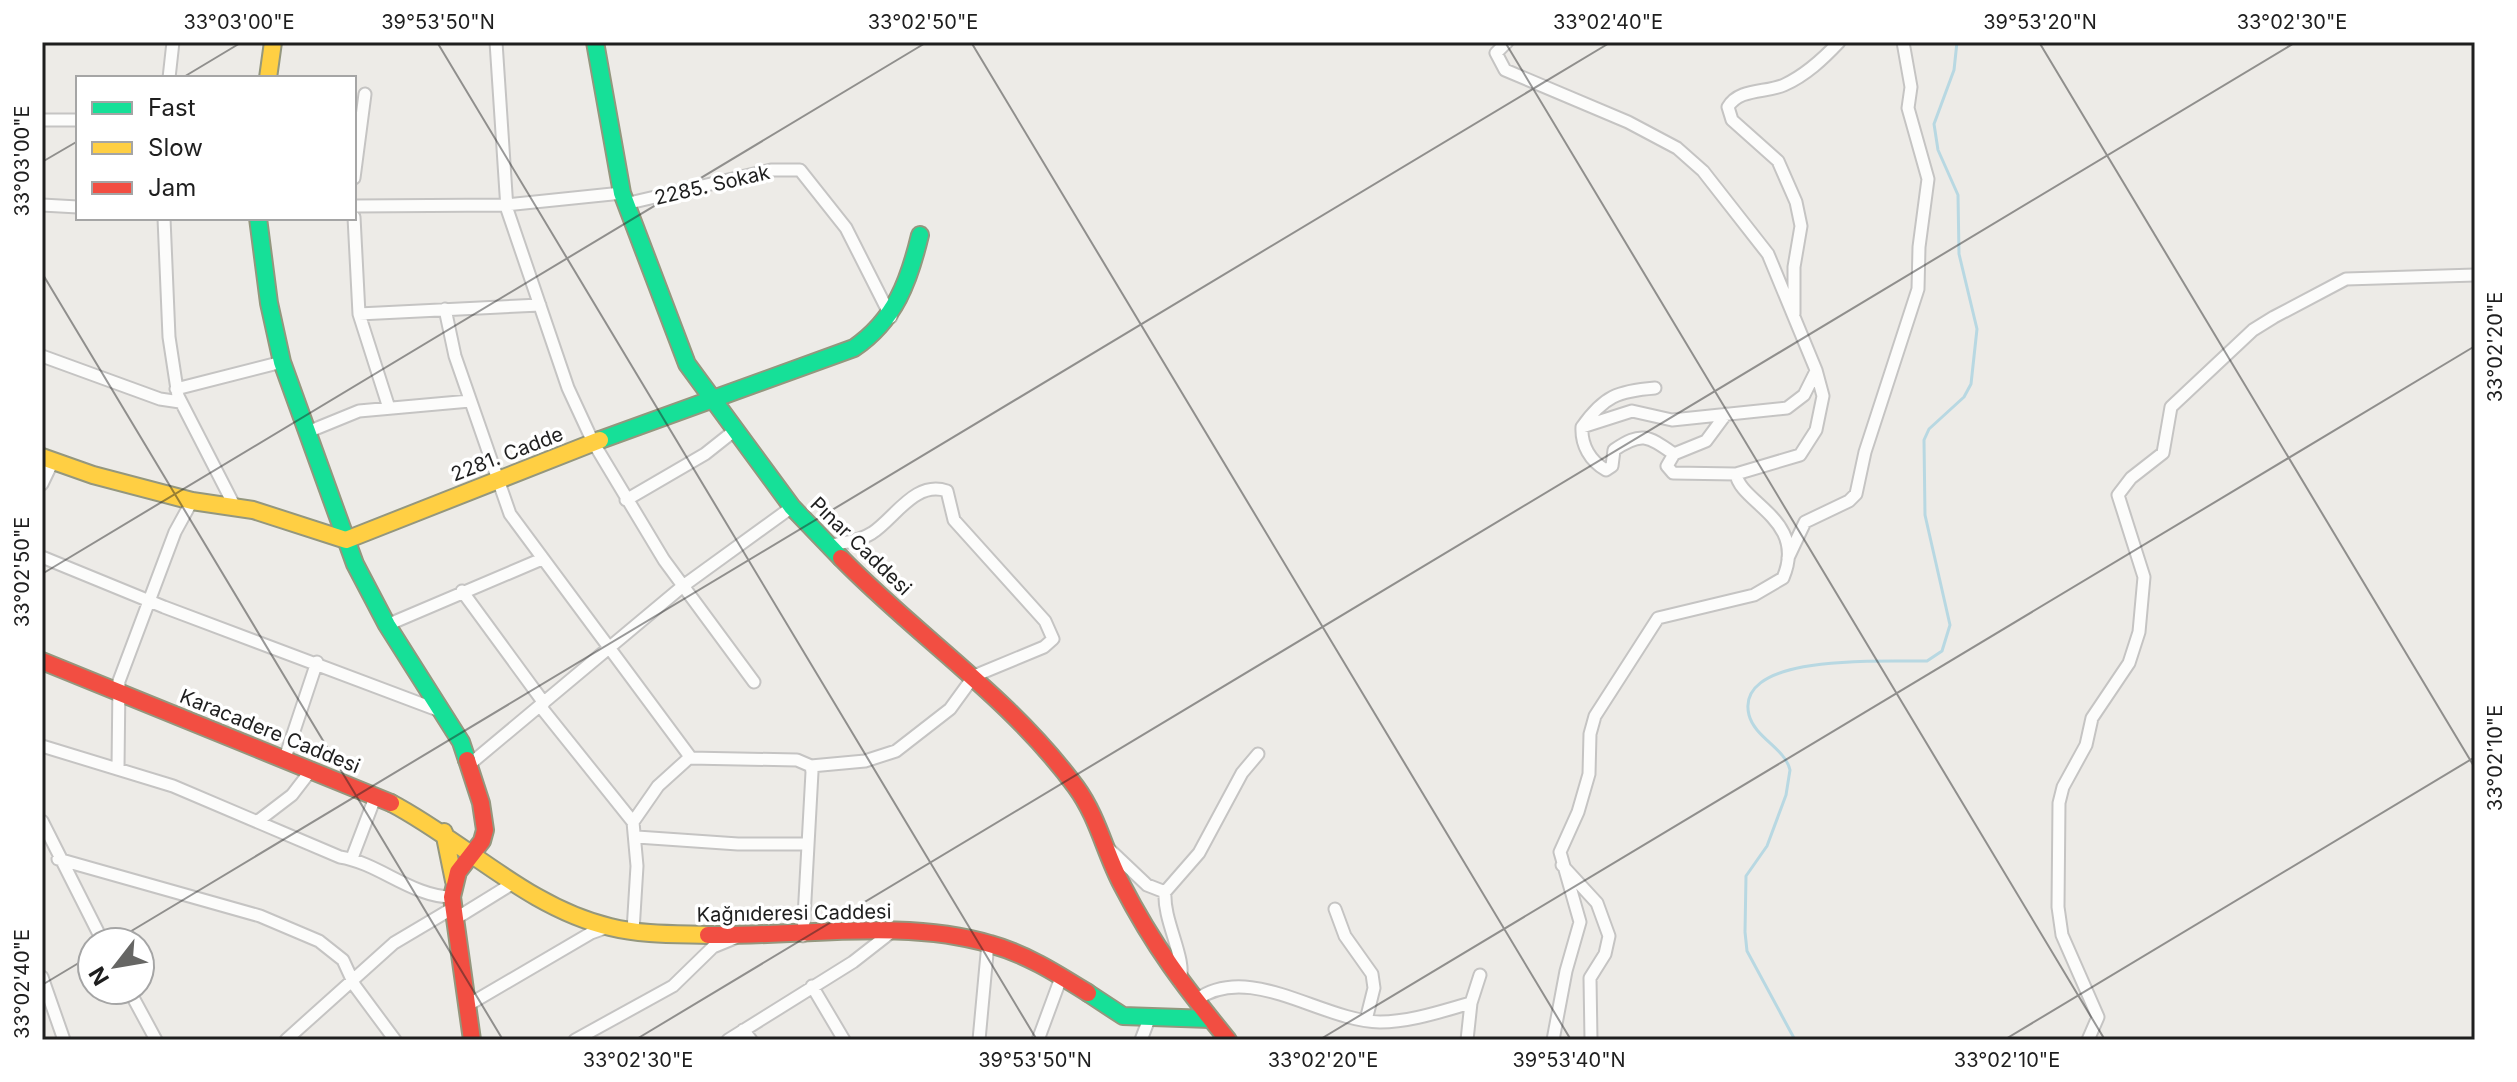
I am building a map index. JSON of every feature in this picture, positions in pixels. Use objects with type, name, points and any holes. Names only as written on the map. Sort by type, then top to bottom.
[{"type":"street","points":[[169,76],[173,42]]},
{"type":"street","points":[[268,76],[273,42]]},
{"type":"street","points":[[496,42],[506,205],[565,381],[593,442],[626,500],[683,586],[754,682]]},
{"type":"street","name":"Pınar Caddesi","points":[[595,42],[623,199],[677,345],[734,431],[792,507],[829,545],[1019,719],[1075,786],[1094,816],[1137,916],[1180,982],[1226,1039]]},
{"type":"street","points":[[1507,42],[1496,53],[1505,70],[1628,122],[1677,148],[1694,162],[1768,254],[1816,370],[1822,405],[1807,448],[1782,463],[1736,474],[1673,473],[1667,466],[1674,454],[1706,441],[1726,414]]},
{"type":"street","points":[[1794,316],[1794,267],[1801,226],[1796,202],[1778,161],[1732,120],[1728,107],[1739,95],[1774,89],[1794,80],[1839,42]]},
{"type":"street","points":[[1779,526],[1803,525],[1856,494],[1865,452],[1918,289],[1919,247],[1928,179],[1908,108],[1911,87],[1903,42]]},
{"type":"street","points":[[356,163],[365,94]]},
{"type":"street","points":[[42,120],[76,120]]},
{"type":"street","name":"2285. Sokak","points":[[356,206],[506,205],[623,199],[771,170],[800,170],[846,228],[891,317]]},
{"type":"street","points":[[42,205],[76,207]]},
{"type":"street","points":[[164,220],[169,337],[176,389],[235,507]]},
{"type":"street","points":[[258,220],[269,303],[282,362],[310,431],[346,540],[387,625],[444,712],[470,764],[485,830],[454,901]]},
{"type":"street","points":[[354,220],[359,314],[389,408]]},
{"type":"street","name":"2281. Cadde","points":[[346,540],[593,442],[854,348],[891,317],[906,285],[920,235]]},
{"type":"street","points":[[2088,1040],[2098,1017],[2062,935],[2058,907],[2057,817],[2063,787],[2086,745],[2092,718],[2129,663],[2139,632],[2144,577],[2121,510],[2118,495],[2122,486],[2163,453],[2171,407],[2253,330],[2274,317],[2346,279],[2475,275]]},
{"type":"street","points":[[359,314],[540,305]]},
{"type":"street","points":[[445,309],[451,342],[510,514],[691,758]]},
{"type":"street","points":[[42,356],[160,399],[180,402]]},
{"type":"street","points":[[176,389],[282,362]]},
{"type":"street","points":[[1582,427],[1632,411],[1672,420],[1791,406],[1804,395],[1816,370]]},
{"type":"street","points":[[1582,427],[1616,393],[1655,388]]},
{"type":"street","points":[[310,431],[359,411],[470,401]]},
{"type":"street","points":[[1582,427],[1585,447],[1604,469],[1612,466],[1614,450],[1639,437],[1648,436],[1674,454]]},
{"type":"street","points":[[626,500],[705,454],[734,431]]},
{"type":"street","points":[[42,484],[48,459],[192,501],[235,507],[346,540]]},
{"type":"street","points":[[1736,474],[1738,483],[1761,502],[1779,526],[1788,558]]},
{"type":"street","points":[[633,822],[674,768],[691,758],[797,760],[811,766],[865,761],[896,751],[950,709],[974,676],[1044,647],[1054,636],[1008,577],[954,520],[951,497],[947,491],[924,491],[911,497],[866,536],[829,545]]},
{"type":"street","points":[[118,769],[117,691],[175,532],[192,501]]},
{"type":"street","points":[[470,764],[612,649],[683,586],[792,507]]},
{"type":"street","points":[[1553,1040],[1567,964],[1580,922],[1561,865],[1562,846],[1578,812],[1589,774],[1593,721],[1650,627],[1662,617],[1689,613],[1768,590],[1783,578],[1803,525]]},
{"type":"street","points":[[42,557],[148,601],[444,712]]},
{"type":"street","points":[[387,625],[542,559]]},
{"type":"street","points":[[462,591],[542,704],[633,822],[637,837],[633,931]]},
{"type":"street","name":"Karacadere Caddesi","points":[[42,661],[376,795],[444,832],[475,855]]},
{"type":"street","points":[[285,758],[317,662]]},
{"type":"street","points":[[42,746],[173,786],[340,857],[352,858],[425,892],[454,901]]},
{"type":"street","points":[[1180,982],[1182,970],[1168,927],[1165,892],[1199,853],[1238,780],[1258,754]]},
{"type":"street","points":[[803,936],[811,766]]},
{"type":"street","points":[[258,821],[292,795],[312,769]]},
{"type":"street","points":[[352,858],[376,795]]},
{"type":"street","points":[[42,821],[58,859],[94,926]]},
{"type":"street","points":[[444,832],[472,1040]]},
{"type":"street","points":[[637,837],[738,844],[808,844]]},
{"type":"street","points":[[1105,847],[1147,885],[1165,892]]},
{"type":"street","name":"Kağnıderesi Caddesi","points":[[475,855],[569,913],[608,927],[740,936],[803,936],[894,930],[988,943],[1025,955],[1062,975],[1112,1010],[1149,1019],[1210,1019]]},
{"type":"street","points":[[58,859],[260,916],[328,946],[343,960],[352,980],[395,1040]]},
{"type":"street","points":[[1561,865],[1597,903],[1609,936],[1605,954],[1590,978],[1591,1040]]},
{"type":"street","points":[[286,1040],[394,943],[454,901],[515,882]]},
{"type":"street","points":[[1335,909],[1345,936],[1372,974],[1374,988],[1366,1020]]},
{"type":"street","points":[[468,1005],[591,933],[608,927]]},
{"type":"street","points":[[728,1040],[747,1035],[894,930]]},
{"type":"street","points":[[575,1040],[673,986],[713,947],[740,936]]},
{"type":"street","points":[[979,1040],[988,943]]},
{"type":"street","points":[[1038,1040],[1062,975]]},
{"type":"street","points":[[1467,1040],[1471,1003],[1480,975]]},
{"type":"street","points":[[42,977],[64,1040]]},
{"type":"street","points":[[812,986],[844,1040]]},
{"type":"street","points":[[1196,1000],[1214,989],[1227,986],[1264,990],[1330,1014],[1366,1020],[1407,1020],[1471,1003]]},
{"type":"street","points":[[138,1006],[156,1040]]},
{"type":"street","points":[[1141,1040],[1149,1019]]},
{"type":"street","points":[[300,1028],[309,1040]]},
{"type":"waterway","points":[[1795,1040],[1747,951],[1746,876],[1767,846],[1786,795],[1790,770],[1782,755],[1752,723],[1749,715],[1751,694],[1765,680],[1789,670],[1819,664],[1927,661],[1942,651],[1950,625],[1925,515],[1924,440],[1929,429],[1964,397],[1971,384],[1977,329],[1959,254],[1958,195],[1938,150],[1934,124],[1954,70],[1957,42]]},
{"type":"traffic: fast","points":[[595,42],[622,193],[687,364],[792,507],[841,558]]},
{"type":"traffic: fast","points":[[258,220],[269,303],[282,362],[355,564],[387,625],[461,742],[467,760]]},
{"type":"traffic: fast","points":[[600,440],[854,348],[890,312],[905,284],[920,235]]},
{"type":"traffic: fast","points":[[1088,993],[1123,1016],[1210,1019]]},
{"type":"traffic: slow","points":[[268,76],[273,42]]},
{"type":"traffic: slow","points":[[42,457],[93,475],[192,501],[253,510],[346,540],[600,440]]},
{"type":"traffic: slow","points":[[391,803],[524,889],[580,918],[634,931],[708,935]]},
{"type":"traffic: slow","points":[[444,832],[454,881]]},
{"type":"traffic: jam","points":[[841,558],[1022,724],[1076,787],[1096,823],[1116,873],[1146,928],[1184,984],[1228,1040]]},
{"type":"traffic: jam","points":[[42,661],[391,803]]},
{"type":"traffic: jam","points":[[467,760],[481,803],[485,830],[482,841],[458,872],[452,897],[472,1040]]},
{"type":"traffic: jam","points":[[708,935],[886,930],[957,936],[1016,953],[1088,993]]}]
